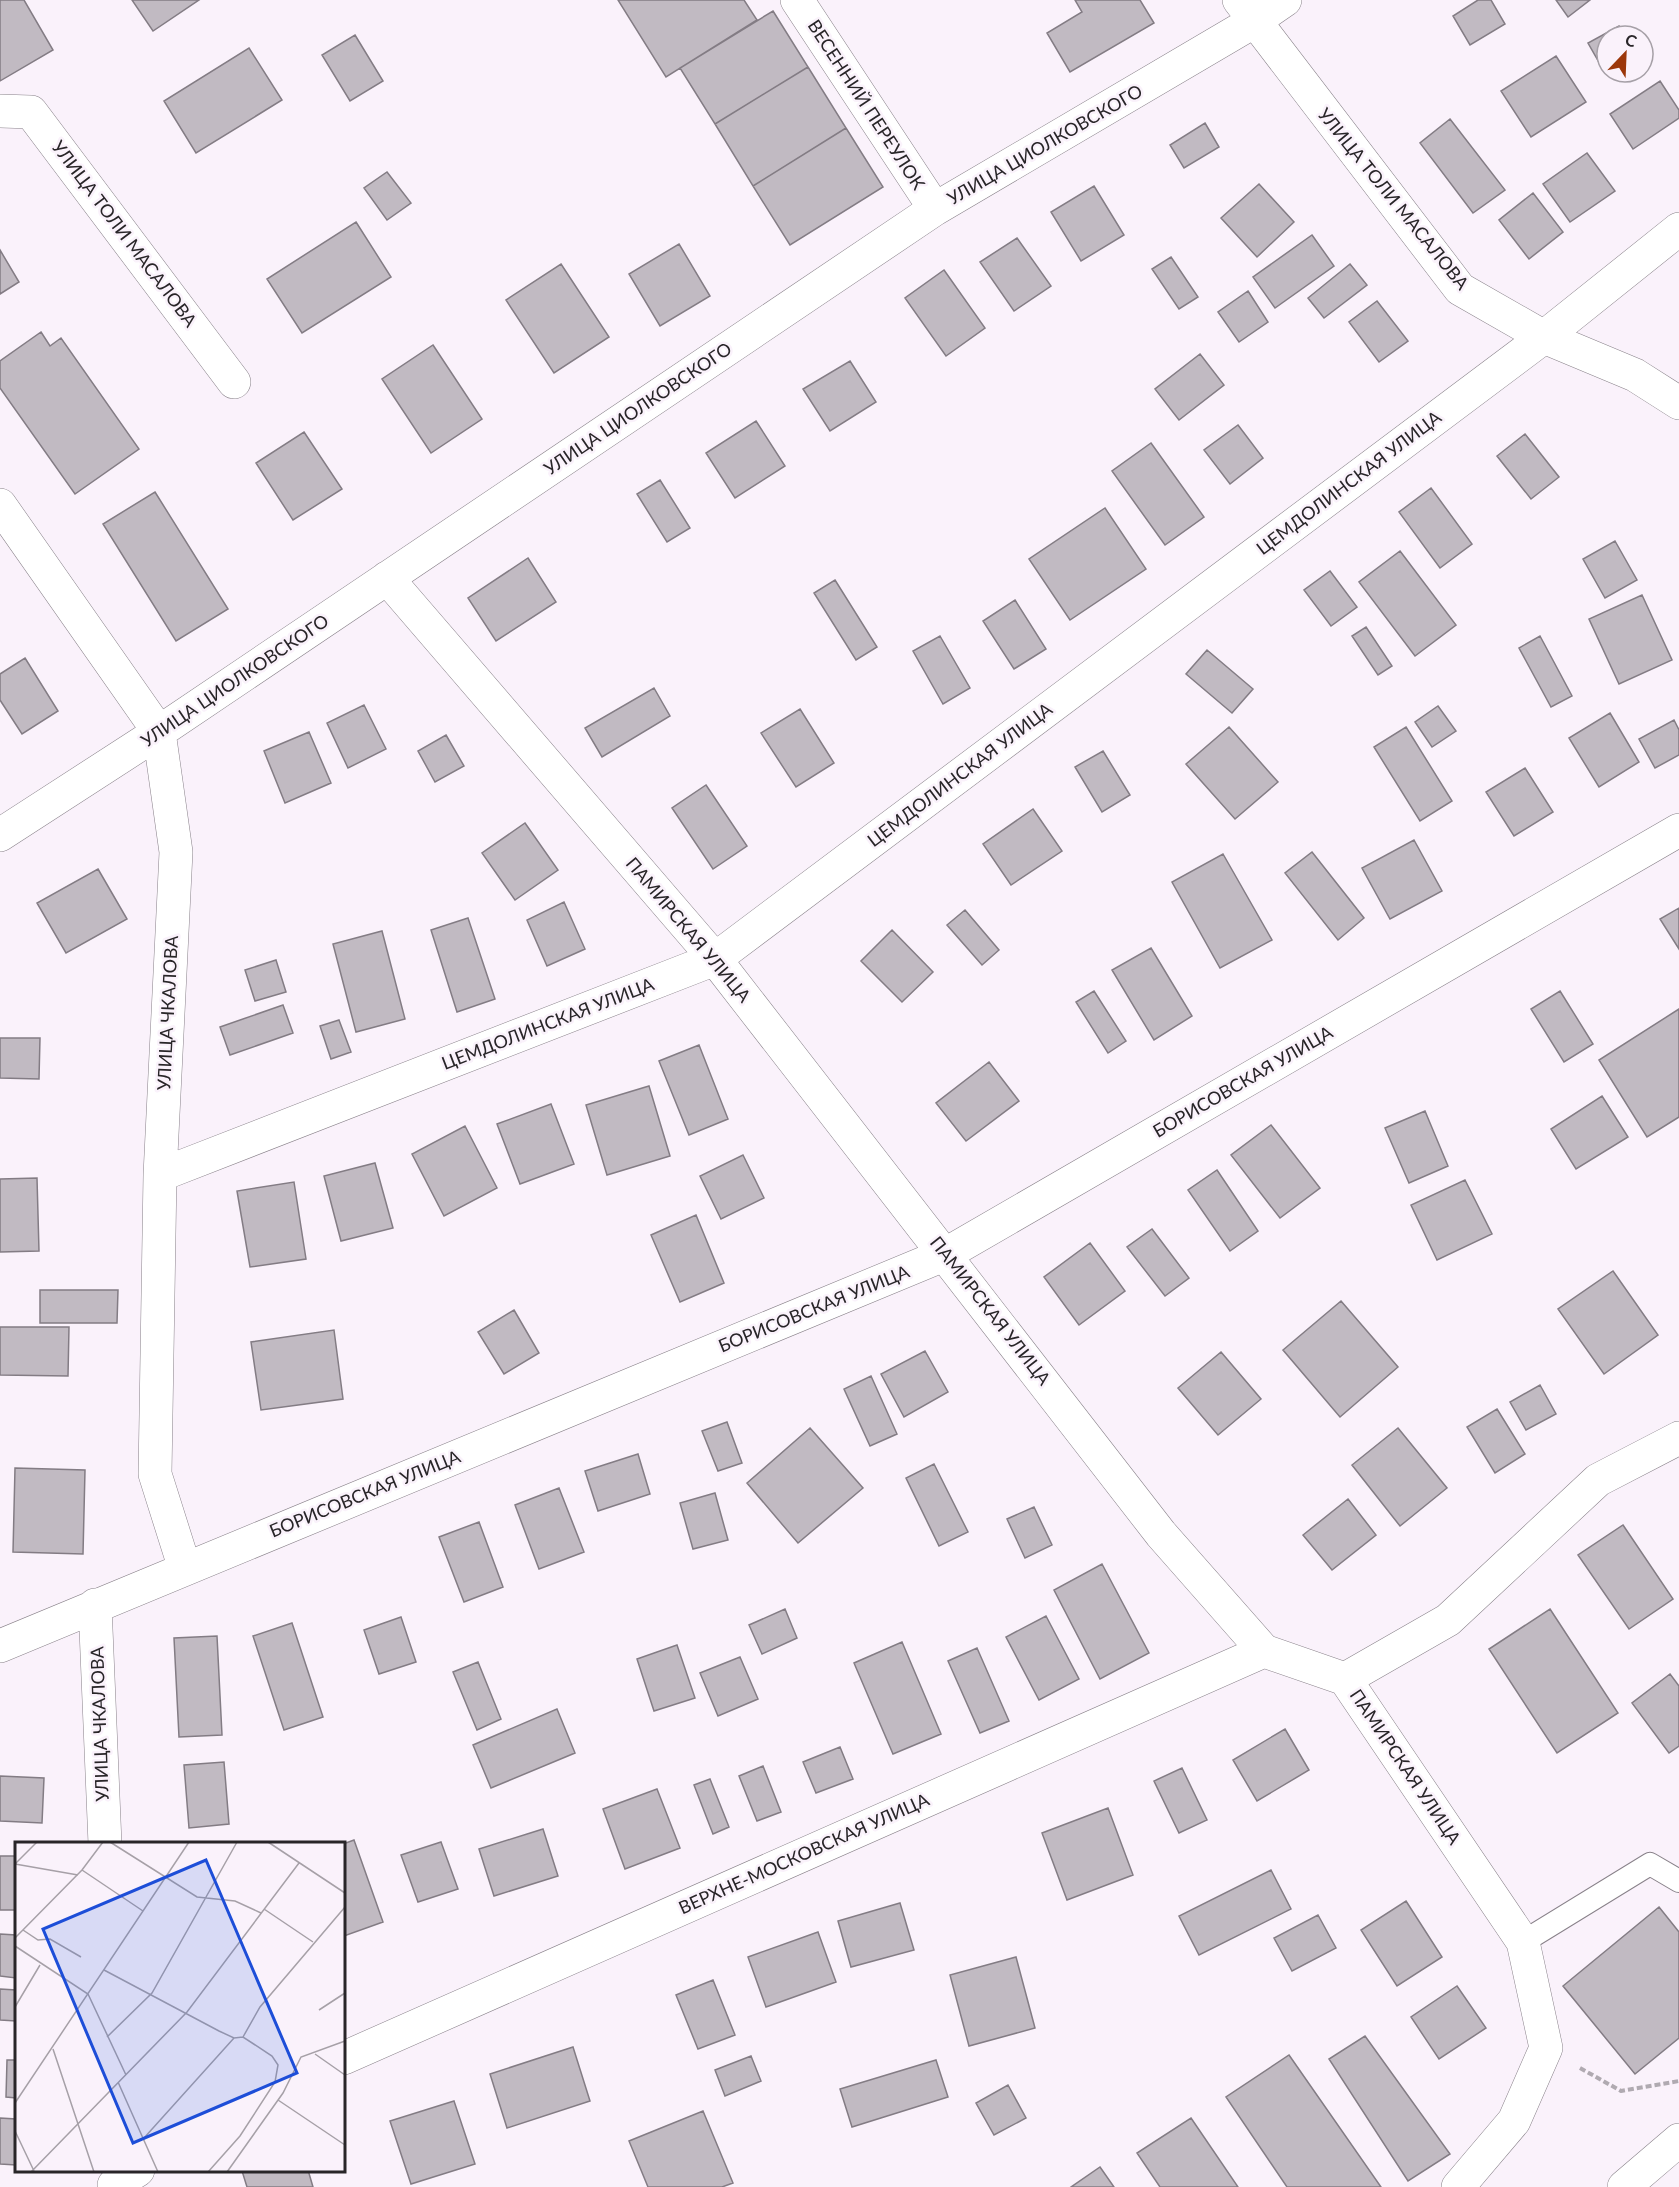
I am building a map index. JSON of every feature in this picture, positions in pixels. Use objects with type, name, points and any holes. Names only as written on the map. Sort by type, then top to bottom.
[{"type":"street","name":"ВЕСЕННИЙ ПЕРЕУЛОК","points":[[797,0],[936,209]]},
{"type":"street","name":"УЛИЦА ЦИОЛКОВСКОГО","points":[[0,835],[159,732],[936,209],[1246,11],[1285,0]]},
{"type":"street","name":"УЛИЦА ТОЛИ МАСАЛОВА","points":[[1246,11],[1460,289],[1544,337],[1635,375],[1679,404]]},
{"type":"street","name":"УЛИЦА ТОЛИ МАСАЛОВА","points":[[0,111],[32,112],[234,382]]},
{"type":"street","name":"ЦЕМДОЛИНСКАЯ УЛИЦА","points":[[160,1175],[715,959],[1544,337],[1679,229]]},
{"type":"street","name":"УЛИЦА ЧКАЛОВА","points":[[0,505],[159,732],[176,852],[160,1175],[155,1474],[185,1569]]},
{"type":"street","name":"ПАМИРСКАЯ УЛИЦА","points":[[387,578],[715,959],[1161,1534],[1264,1651],[1345,1679],[1523,1942],[1546,2048]]},
{"type":"street","name":"БОРИСОВСКАЯ УЛИЦА","points":[[0,1646],[946,1254],[1679,830]]},
{"type":"street","points":[[1345,1679],[1448,1620],[1598,1480],[1679,1437]]},
{"type":"street","name":"УЛИЦА ЧКАЛОВА","points":[[95,1605],[105,1842]]},
{"type":"street","name":"ВЕРХНЕ-МОСКОВСКАЯ УЛИЦА","points":[[345,2058],[1264,1651]]},
{"type":"street","points":[[1458,2187],[1514,2121],[1546,2048]]},
{"type":"street","points":[[1624,2187],[1679,2140]]},
{"type":"lane","points":[[1523,1942],[1650,1864],[1679,1881]]},
{"type":"path","points":[[1546,2048],[1620,2091],[1679,2081]]},
{"type":"building","points":[[0,0],[24,0],[53,50],[0,81]]},
{"type":"building","points":[[132,0],[199,0],[153,31]]},
{"type":"building","points":[[618,0],[744,0],[757,20],[666,77]]},
{"type":"building","points":[[1075,0],[1140,0],[1154,23],[1070,72],[1047,33],[1082,12]]},
{"type":"building","points":[[1478,0],[1491,0],[1505,24],[1470,45],[1453,16]]},
{"type":"building","points":[[1556,0],[1590,0],[1568,17]]},
{"type":"building","points":[[773,11],[808,67],[715,124],[680,68]]},
{"type":"building","points":[[355,35],[383,81],[350,101],[322,55]]},
{"type":"building","points":[[1595,39],[1595,55],[1588,43]]},
{"type":"building","points":[[249,48],[282,100],[196,153],[164,101]]},
{"type":"building","points":[[1556,56],[1586,102],[1531,137],[1501,91]]},
{"type":"building","points":[[808,67],[846,128],[753,186],[715,124]]},
{"type":"building","points":[[1660,81],[1679,110],[1679,118],[1633,149],[1610,114]]},
{"type":"building","points":[[1450,119],[1505,190],[1473,213],[1420,143]]},
{"type":"building","points":[[1205,123],[1219,147],[1184,168],[1170,145]]},
{"type":"building","points":[[846,128],[883,187],[790,245],[753,186]]},
{"type":"building","points":[[1587,153],[1615,191],[1570,222],[1543,184]]},
{"type":"building","points":[[387,172],[411,203],[387,220],[364,188]]},
{"type":"building","points":[[1259,184],[1294,222],[1257,257],[1221,218]]},
{"type":"building","points":[[1094,186],[1124,235],[1081,261],[1051,212]]},
{"type":"building","points":[[1533,193],[1563,232],[1529,259],[1499,220]]},
{"type":"building","points":[[356,222],[391,277],[302,333],[267,279]]},
{"type":"building","points":[[1312,235],[1334,266],[1275,308],[1253,277]]},
{"type":"building","points":[[1017,238],[1051,286],[1014,311],[980,262]]},
{"type":"building","points":[[679,244],[710,296],[660,326],[629,274]]},
{"type":"building","points":[[0,250],[19,282],[0,294]]},
{"type":"building","points":[[1171,257],[1198,297],[1179,309],[1152,269]]},
{"type":"building","points":[[561,264],[609,337],[554,373],[506,300]]},
{"type":"building","points":[[1350,264],[1367,285],[1324,318],[1308,298]]},
{"type":"building","points":[[944,270],[985,328],[946,356],[905,298]]},
{"type":"building","points":[[1248,291],[1268,322],[1239,342],[1218,312]]},
{"type":"building","points":[[1377,301],[1408,341],[1379,362],[1349,322]]},
{"type":"building","points":[[41,332],[50,346],[61,338],[139,449],[75,494],[0,388],[0,361]]},
{"type":"building","points":[[433,345],[482,419],[431,453],[382,379]]},
{"type":"building","points":[[1200,354],[1224,385],[1179,420],[1155,389]]},
{"type":"building","points":[[850,361],[876,402],[830,431],[803,389]]},
{"type":"building","points":[[756,421],[785,466],[735,498],[706,453]]},
{"type":"building","points":[[1238,425],[1263,458],[1230,484],[1204,450]]},
{"type":"building","points":[[304,432],[342,489],[293,520],[256,463]]},
{"type":"building","points":[[1525,434],[1559,477],[1531,499],[1497,456]]},
{"type":"building","points":[[1151,443],[1204,517],[1165,545],[1112,471]]},
{"type":"building","points":[[660,480],[690,528],[667,542],[637,494]]},
{"type":"building","points":[[1431,488],[1472,544],[1440,568],[1399,512]]},
{"type":"building","points":[[155,492],[228,609],[176,641],[103,524]]},
{"type":"building","points":[[1105,508],[1146,569],[1070,620],[1029,559]]},
{"type":"building","points":[[1615,541],[1637,580],[1605,598],[1583,559]]},
{"type":"building","points":[[1400,551],[1456,625],[1415,656],[1359,582]]},
{"type":"building","points":[[528,558],[556,602],[496,641],[468,598]]},
{"type":"building","points":[[1330,571],[1357,607],[1331,626],[1304,590]]},
{"type":"building","points":[[835,580],[877,647],[856,660],[814,593]]},
{"type":"building","points":[[1642,595],[1672,660],[1619,684],[1589,619]]},
{"type":"building","points":[[1015,600],[1046,649],[1014,669],[983,621]]},
{"type":"building","points":[[1366,627],[1392,666],[1378,675],[1352,636]]},
{"type":"building","points":[[940,636],[970,688],[943,704],[913,651]]},
{"type":"building","points":[[1540,636],[1572,696],[1551,707],[1519,648]]},
{"type":"building","points":[[1207,650],[1253,689],[1232,713],[1186,674]]},
{"type":"building","points":[[25,658],[58,711],[22,734],[0,700],[0,674]]},
{"type":"building","points":[[654,688],[670,716],[602,757],[585,728]]},
{"type":"building","points":[[364,705],[386,749],[348,768],[327,723]]},
{"type":"building","points":[[1438,706],[1456,731],[1432,747],[1415,722]]},
{"type":"building","points":[[800,709],[834,763],[796,787],[761,733]]},
{"type":"building","points":[[1610,713],[1639,762],[1599,787],[1569,738]]},
{"type":"building","points":[[1674,720],[1679,730],[1679,755],[1655,768],[1639,739]]},
{"type":"building","points":[[1229,727],[1278,782],[1235,819],[1186,764]]},
{"type":"building","points":[[1406,727],[1452,801],[1420,821],[1374,747]]},
{"type":"building","points":[[309,732],[331,783],[285,803],[264,751]]},
{"type":"building","points":[[446,735],[464,766],[435,782],[418,751]]},
{"type":"building","points":[[1103,751],[1130,795],[1102,812],[1075,767]]},
{"type":"building","points":[[1525,768],[1553,812],[1514,836],[1486,792]]},
{"type":"building","points":[[706,785],[747,846],[713,869],[672,808]]},
{"type":"building","points":[[1033,809],[1062,851],[1011,885],[983,844]]},
{"type":"building","points":[[525,823],[558,870],[515,900],[482,853]]},
{"type":"building","points":[[1414,840],[1442,891],[1390,919],[1362,868]]},
{"type":"building","points":[[1312,852],[1364,918],[1338,940],[1285,873]]},
{"type":"building","points":[[1223,854],[1272,940],[1220,968],[1172,882]]},
{"type":"building","points":[[98,869],[127,919],[66,953],[37,903]]},
{"type":"building","points":[[564,902],[585,949],[547,966],[527,920]]},
{"type":"building","points":[[1679,908],[1679,949],[1660,919]]},
{"type":"building","points":[[965,910],[999,950],[982,965],[947,925]]},
{"type":"building","points":[[468,918],[495,999],[457,1012],[431,930]]},
{"type":"building","points":[[892,930],[933,972],[902,1002],[861,961]]},
{"type":"building","points":[[382,931],[405,1019],[356,1032],[333,944]]},
{"type":"building","points":[[1151,948],[1192,1016],[1154,1040],[1112,970]]},
{"type":"building","points":[[276,960],[286,992],[255,1001],[245,970]]},
{"type":"building","points":[[1094,991],[1126,1041],[1108,1053],[1076,1002]]},
{"type":"building","points":[[1560,991],[1593,1044],[1564,1062],[1531,1009]]},
{"type":"building","points":[[283,1005],[293,1033],[230,1055],[220,1027]]},
{"type":"building","points":[[1679,1009],[1679,1117],[1647,1137],[1599,1060]]},
{"type":"building","points":[[339,1020],[351,1052],[331,1059],[320,1026]]},
{"type":"building","points":[[0,1038],[40,1038],[39,1079],[0,1078]]},
{"type":"building","points":[[699,1045],[728,1119],[689,1135],[659,1061]]},
{"type":"building","points":[[989,1062],[1019,1101],[966,1141],[936,1103]]},
{"type":"building","points":[[649,1086],[670,1156],[607,1175],[586,1105]]},
{"type":"building","points":[[1602,1096],[1628,1137],[1576,1169],[1551,1129]]},
{"type":"building","points":[[551,1104],[574,1164],[520,1184],[497,1124]]},
{"type":"building","points":[[1425,1111],[1448,1166],[1409,1183],[1385,1128]]},
{"type":"building","points":[[1271,1125],[1320,1188],[1280,1218],[1231,1155]]},
{"type":"building","points":[[465,1126],[497,1188],[444,1216],[412,1154]]},
{"type":"building","points":[[743,1155],[764,1198],[721,1219],[700,1176]]},
{"type":"building","points":[[375,1163],[393,1228],[341,1241],[324,1176]]},
{"type":"building","points":[[1217,1170],[1258,1231],[1230,1251],[1188,1190]]},
{"type":"building","points":[[37,1178],[39,1251],[0,1252],[0,1179]]},
{"type":"building","points":[[1465,1180],[1492,1234],[1437,1260],[1411,1205]]},
{"type":"building","points":[[294,1182],[306,1259],[250,1267],[237,1191]]},
{"type":"building","points":[[696,1215],[724,1283],[680,1302],[651,1235]]},
{"type":"building","points":[[1152,1229],[1189,1278],[1165,1296],[1127,1247]]},
{"type":"building","points":[[1090,1243],[1125,1291],[1079,1325],[1044,1277]]},
{"type":"building","points":[[1613,1271],[1658,1335],[1604,1374],[1558,1309]]},
{"type":"building","points":[[40,1290],[118,1290],[117,1323],[40,1323]]},
{"type":"building","points":[[1341,1301],[1398,1367],[1340,1417],[1283,1350]]},
{"type":"building","points":[[514,1310],[539,1353],[504,1374],[478,1332]]},
{"type":"building","points":[[0,1327],[69,1327],[68,1376],[0,1375]]},
{"type":"building","points":[[334,1330],[343,1399],[261,1410],[251,1342]]},
{"type":"building","points":[[925,1351],[948,1392],[904,1417],[881,1374]]},
{"type":"building","points":[[1221,1352],[1261,1399],[1218,1435],[1178,1388]]},
{"type":"building","points":[[871,1376],[897,1434],[870,1446],[844,1389]]},
{"type":"building","points":[[1540,1385],[1556,1414],[1526,1430],[1510,1402]]},
{"type":"building","points":[[1497,1409],[1525,1454],[1495,1473],[1467,1427]]},
{"type":"building","points":[[727,1422],[742,1463],[718,1471],[702,1431]]},
{"type":"building","points":[[810,1428],[863,1488],[798,1543],[747,1483]]},
{"type":"building","points":[[1398,1428],[1447,1488],[1400,1526],[1352,1465]]},
{"type":"building","points":[[638,1454],[650,1494],[598,1511],[585,1471]]},
{"type":"building","points":[[934,1464],[968,1532],[939,1546],[906,1478]]},
{"type":"building","points":[[15,1468],[85,1470],[83,1554],[13,1552]]},
{"type":"building","points":[[559,1488],[584,1552],[539,1569],[515,1505]]},
{"type":"building","points":[[715,1493],[728,1540],[693,1549],[680,1503]]},
{"type":"building","points":[[1348,1499],[1376,1535],[1332,1570],[1303,1535]]},
{"type":"building","points":[[1034,1507],[1052,1545],[1025,1558],[1007,1519]]},
{"type":"building","points":[[479,1522],[503,1587],[464,1602],[439,1537]]},
{"type":"building","points":[[1623,1525],[1673,1599],[1629,1629],[1578,1555]]},
{"type":"building","points":[[1102,1564],[1149,1653],[1100,1679],[1054,1590]]},
{"type":"building","points":[[785,1609],[797,1638],[762,1654],[749,1625]]},
{"type":"building","points":[[1550,1609],[1618,1713],[1557,1753],[1489,1649]]},
{"type":"building","points":[[1046,1616],[1079,1679],[1039,1700],[1006,1637]]},
{"type":"building","points":[[401,1617],[416,1662],[379,1674],[364,1630]]},
{"type":"building","points":[[292,1623],[323,1717],[284,1730],[253,1636]]},
{"type":"building","points":[[217,1636],[222,1735],[179,1737],[174,1638]]},
{"type":"building","points":[[902,1642],[941,1734],[893,1754],[854,1663]]},
{"type":"building","points":[[677,1645],[695,1698],[654,1711],[637,1659]]},
{"type":"building","points":[[977,1648],[1009,1721],[980,1733],[948,1661]]},
{"type":"building","points":[[740,1657],[758,1699],[718,1716],[700,1673]]},
{"type":"building","points":[[478,1662],[501,1719],[477,1730],[453,1672]]},
{"type":"building","points":[[1670,1674],[1679,1686],[1679,1746],[1669,1753],[1632,1703]]},
{"type":"building","points":[[557,1709],[575,1753],[491,1788],[473,1745]]},
{"type":"building","points":[[1285,1729],[1309,1770],[1257,1801],[1233,1760]]},
{"type":"building","points":[[840,1747],[853,1779],[816,1793],[803,1762]]},
{"type":"building","points":[[224,1762],[229,1824],[189,1828],[184,1765]]},
{"type":"building","points":[[763,1766],[781,1812],[757,1821],[739,1776]]},
{"type":"building","points":[[1182,1768],[1207,1820],[1179,1833],[1154,1781]]},
{"type":"building","points":[[0,1776],[44,1778],[42,1823],[0,1821]]},
{"type":"building","points":[[710,1779],[729,1827],[713,1834],[694,1785]]},
{"type":"building","points":[[657,1789],[680,1848],[625,1869],[603,1809]]},
{"type":"building","points":[[1108,1808],[1133,1875],[1067,1900],[1042,1833]]},
{"type":"building","points":[[543,1829],[558,1876],[494,1896],[479,1849]]},
{"type":"building","points":[[354,1840],[383,1922],[345,1936],[345,1843]]},
{"type":"building","points":[[441,1842],[458,1889],[418,1902],[401,1855]]},
{"type":"building","points":[[0,1856],[15,1856],[15,1910],[0,1910]]},
{"type":"building","points":[[1271,1870],[1291,1909],[1199,1955],[1179,1916]]},
{"type":"building","points":[[1406,1901],[1442,1957],[1397,1986],[1361,1930]]},
{"type":"building","points":[[900,1903],[914,1950],[851,1967],[838,1921]]},
{"type":"building","points":[[1659,1907],[1679,1932],[1679,2038],[1635,2074],[1563,1986]]},
{"type":"building","points":[[1318,1915],[1336,1948],[1292,1971],[1274,1938]]},
{"type":"building","points":[[818,1932],[836,1982],[766,2007],[748,1957]]},
{"type":"building","points":[[0,1934],[15,1935],[15,1978],[0,1976]]},
{"type":"building","points":[[1016,1957],[1035,2028],[969,2046],[950,1975]]},
{"type":"building","points":[[713,1980],[735,2035],[698,2049],[676,1995]]},
{"type":"building","points":[[1457,1986],[1486,2028],[1439,2059],[1411,2017]]},
{"type":"building","points":[[0,1989],[15,1990],[15,2021],[0,2020]]},
{"type":"building","points":[[1365,2036],[1450,2154],[1408,2181],[1329,2059]]},
{"type":"building","points":[[573,2047],[590,2101],[507,2128],[490,2074]]},
{"type":"building","points":[[1289,2055],[1381,2187],[1287,2187],[1226,2097]]},
{"type":"building","points":[[751,2056],[761,2081],[725,2096],[715,2070]]},
{"type":"building","points":[[7,2060],[15,2060],[15,2098],[6,2097]]},
{"type":"building","points":[[936,2060],[948,2097],[852,2127],[840,2089]]},
{"type":"building","points":[[1008,2085],[1026,2118],[994,2135],[976,2103]]},
{"type":"building","points":[[454,2101],[475,2164],[411,2184],[390,2121]]},
{"type":"building","points":[[703,2111],[733,2183],[722,2187],[648,2187],[629,2141]]},
{"type":"building","points":[[0,2118],[15,2119],[15,2165],[0,2164]]},
{"type":"building","points":[[1191,2118],[1238,2187],[1160,2187],[1137,2153]]},
{"type":"building","points":[[1100,2167],[1114,2187],[1071,2187]]},
{"type":"building","points":[[242,2172],[309,2172],[313,2187],[247,2187]]}]
